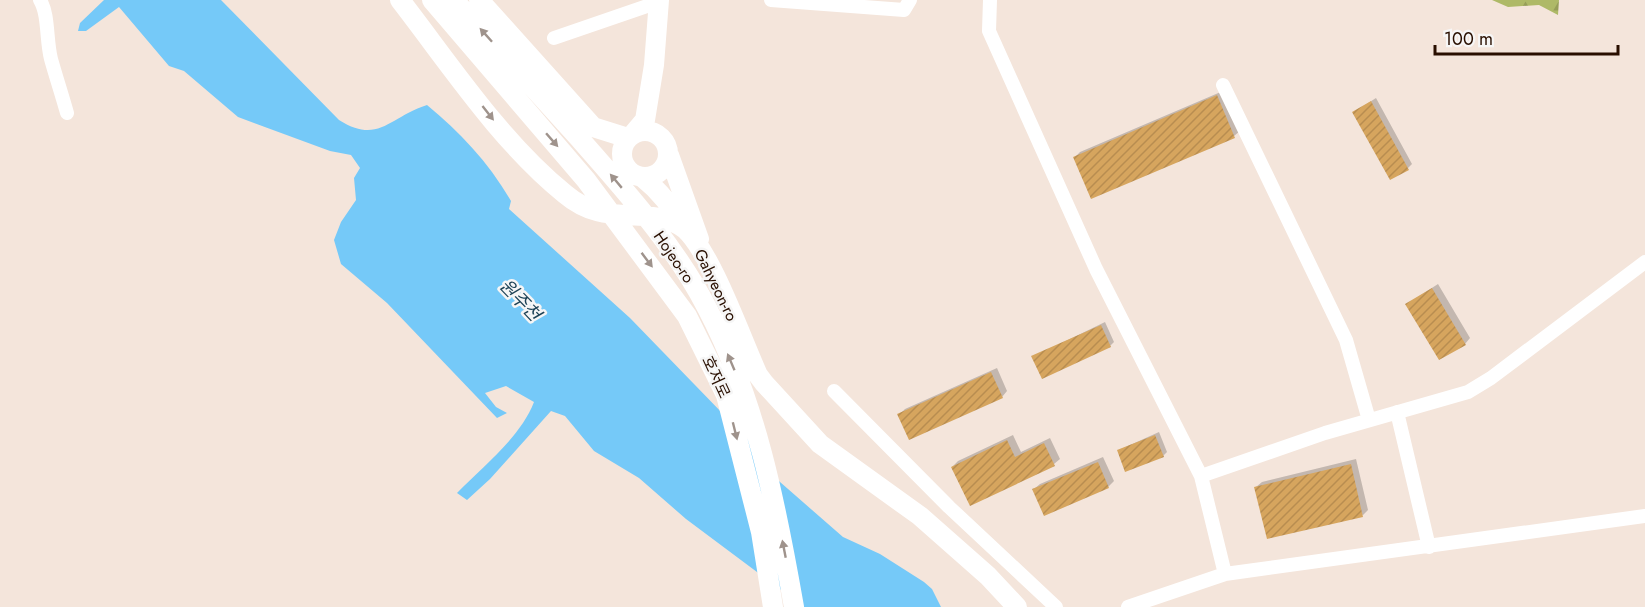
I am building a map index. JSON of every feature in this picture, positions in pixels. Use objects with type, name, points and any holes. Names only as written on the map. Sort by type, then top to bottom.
[{"type":"street","points":[[40,0],[46,10],[45,26],[51,58],[67,113]]},
{"type":"street","points":[[400,0],[497,125],[566,196],[584,207],[621,217],[659,218],[684,228]]},
{"type":"street","name":"호저로","points":[[432,0],[586,180],[687,316],[726,395],[760,532],[773,607]]},
{"type":"street","name":"Hojeo-ro","points":[[454,0],[617,181],[668,244],[707,307],[757,430],[774,500],[794,607]]},
{"type":"street","points":[[479,0],[593,127],[631,136],[650,131],[667,147]]},
{"type":"street","points":[[771,0],[904,10],[910,0]]},
{"type":"street","points":[[990,0],[989,31],[1096,269],[1200,476],[1225,574]]},
{"type":"street","points":[[554,38],[659,1],[654,65],[645,120],[622,151],[625,166],[629,171],[642,177],[657,175],[663,170],[667,147]]},
{"type":"street","points":[[654,65],[667,147],[705,256]]},
{"type":"street","points":[[1223,85],[1346,340],[1369,420]]},
{"type":"street","name":"Gahyeon-ro","points":[[642,177],[656,188],[672,208],[705,256],[758,375],[764,383],[820,444],[920,516],[988,576],[1017,607]]},
{"type":"street","points":[[1200,476],[1369,420],[1468,392],[1491,378],[1645,262]]},
{"type":"street","points":[[834,391],[949,507],[1056,607]]},
{"type":"street","points":[[1397,412],[1428,547]]},
{"type":"street","points":[[1128,607],[1225,574],[1645,516]]},
{"type":"green space","points":[[1492,0],[1559,0],[1558,15],[1539,5],[1508,7]]},
{"type":"water","name":"원주천","points":[[104,0],[221,0],[339,120],[353,127],[364,130],[374,129],[427,105],[462,137],[483,161],[511,201],[509,209],[630,318],[758,450],[757,462],[843,537],[880,554],[924,582],[932,589],[941,607],[804,607],[686,519],[639,478],[594,451],[565,416],[551,411],[490,479],[467,500],[457,493],[520,428],[534,402],[506,386],[485,393],[496,407],[507,413],[497,418],[387,303],[341,264],[334,240],[341,222],[356,200],[354,178],[360,168],[351,155],[330,151],[238,117],[184,71],[169,66],[119,7],[86,31],[78,31],[80,23]]},
{"type":"building","points":[[1217,95],[1235,138],[1091,199],[1073,157]]},
{"type":"building","points":[[1371,101],[1409,170],[1390,180],[1352,112]]},
{"type":"building","points":[[1432,288],[1466,345],[1439,360],[1405,304]]},
{"type":"building","points":[[1101,325],[1111,347],[1042,379],[1031,356]]},
{"type":"building","points":[[991,372],[1003,398],[909,440],[897,414]]},
{"type":"building","points":[[1155,435],[1164,457],[1125,472],[1117,450]]},
{"type":"building","points":[[1007,440],[1015,457],[1044,443],[1055,466],[970,506],[951,467]]},
{"type":"building","points":[[1098,462],[1109,488],[1044,516],[1032,489]]},
{"type":"building","points":[[1351,464],[1363,517],[1267,539],[1254,487]]}]
